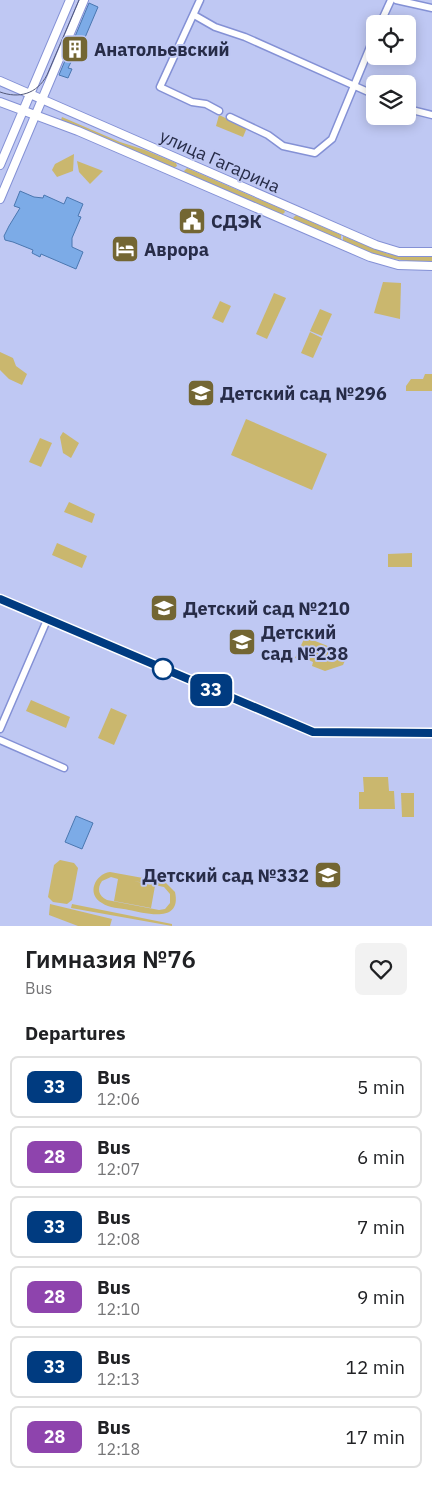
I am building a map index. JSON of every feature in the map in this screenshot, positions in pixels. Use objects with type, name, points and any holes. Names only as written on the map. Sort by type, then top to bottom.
[{"type":"main road","points":[[0,166],[70,0]]},
{"type":"main road","points":[[0,200],[37,116],[84,0]]},
{"type":"main road","name":"улица Гагарина","points":[[0,81],[389,250],[432,252]]},
{"type":"main road","name":"улица Гагарина","points":[[0,102],[24,110],[377,260],[398,265],[432,266]]},
{"type":"main road","points":[[178,175],[184,162]]},
{"type":"main road","points":[[287,222],[292,209]]},
{"type":"street","points":[[200,0],[160,87],[192,102],[206,104],[219,111]]},
{"type":"street","points":[[384,15],[391,0]]},
{"type":"street","points":[[396,0],[421,3],[432,8]]},
{"type":"street","points":[[194,16],[366,91]]},
{"type":"street","points":[[230,117],[268,135],[283,146],[315,153],[332,139],[366,56]]},
{"type":"street","points":[[416,111],[432,115]]},
{"type":"street","points":[[0,600],[313,732],[432,734]]},
{"type":"street","points":[[0,729],[47,620]]},
{"type":"street","points":[[0,740],[64,768]]},
{"type":"shaded area","points":[[219,115],[245,127],[246,130],[243,137],[216,126]]},
{"type":"shaded area","points":[[62,117],[176,163],[177,166],[174,168],[61,120]]},
{"type":"shaded area","points":[[74,154],[73,171],[57,177],[52,170],[55,164]]},
{"type":"shaded area","points":[[77,161],[103,171],[90,184],[79,172]]},
{"type":"shaded area","points":[[187,168],[285,212],[282,215],[185,173],[184,171]]},
{"type":"shaded area","points":[[296,215],[341,235],[341,241],[296,221],[293,218]]},
{"type":"shaded area","points":[[343,236],[388,254],[432,256],[432,262],[407,261],[376,254],[343,241]]},
{"type":"shaded area","points":[[383,282],[401,283],[400,319],[374,313]]},
{"type":"shaded area","points":[[274,293],[286,298],[267,339],[256,334]]},
{"type":"shaded area","points":[[220,301],[231,306],[223,323],[212,318]]},
{"type":"shaded area","points":[[320,309],[332,314],[322,336],[310,331]]},
{"type":"shaded area","points":[[310,332],[322,338],[313,358],[301,353]]},
{"type":"shaded area","points":[[0,352],[13,358],[16,366],[27,374],[22,385],[9,379],[0,370]]},
{"type":"shaded area","points":[[425,374],[432,374],[432,391],[406,391],[406,386],[411,379],[423,379]]},
{"type":"shaded area","points":[[246,419],[327,454],[312,490],[231,455]]},
{"type":"shaded area","points":[[63,432],[79,443],[71,458],[63,453],[60,437]]},
{"type":"shaded area","points":[[40,438],[52,443],[41,467],[29,462]]},
{"type":"shaded area","points":[[69,502],[95,514],[92,523],[64,512]]},
{"type":"shaded area","points":[[57,543],[87,556],[82,568],[52,555]]},
{"type":"shaded area","points":[[412,553],[412,567],[388,567],[388,554]]},
{"type":"shaded area","points":[[305,637],[348,654],[343,665],[325,671],[312,666],[313,662],[300,656],[298,659],[295,658]]},
{"type":"shaded area","points":[[31,700],[70,717],[66,728],[26,711]]},
{"type":"shaded area","points":[[111,708],[127,715],[114,745],[98,738]]},
{"type":"shaded area","points":[[363,777],[388,777],[389,791],[394,791],[395,809],[359,809],[359,792],[364,792]]},
{"type":"shaded area","points":[[401,793],[414,793],[414,817],[402,817]]},
{"type":"shaded area","points":[[60,860],[74,863],[78,868],[72,900],[67,904],[53,902],[48,897],[54,865]]},
{"type":"shaded area","points":[[110,872],[165,882],[175,892],[176,902],[173,909],[168,913],[152,914],[105,905],[94,895],[94,885],[100,876]],"holes":[[[111,877],[118,879],[114,901],[151,908],[155,886],[134,881],[164,887],[170,894],[170,903],[165,909],[159,910],[107,900],[99,892],[99,886],[102,881]]]},
{"type":"shaded area","points":[[50,904],[112,919],[110,926],[78,926],[49,915]]},
{"type":"shaded area","points":[[72,904],[172,924],[172,926],[71,908]]},
{"type":"building","name":"Анатольевский","points":[[89,3],[98,7],[75,61],[72,60],[68,68],[72,69],[68,78],[59,75]]},
{"type":"building","points":[[20,191],[34,197],[43,198],[44,195],[64,204],[67,197],[83,204],[78,216],[81,217],[72,238],[72,247],[83,252],[76,269],[41,254],[40,257],[32,253],[33,250],[5,240],[4,236],[20,208],[14,206]]},
{"type":"building","points":[[76,816],[93,823],[82,849],[65,842]]},
{"type":"tram line","points":[[0,92],[21,95],[38,87],[47,75],[79,0]]},
{"type":"bus line","name":"33","points":[[0,599],[305,730],[325,734],[432,733]]},
{"type":"place","name":"Анатольевский","points":[[75,49]]},
{"type":"place","name":"СДЭК","points":[[192,221]]},
{"type":"place","name":"Аврора","points":[[125,249]]},
{"type":"place","name":"Детский сад №296","points":[[201,393]]},
{"type":"place","name":"Детский сад №210","points":[[164,608]]},
{"type":"place","name":"Детский сад №238","points":[[242,642]]},
{"type":"place","name":"Детский сад №332","points":[[328,875]]}]
